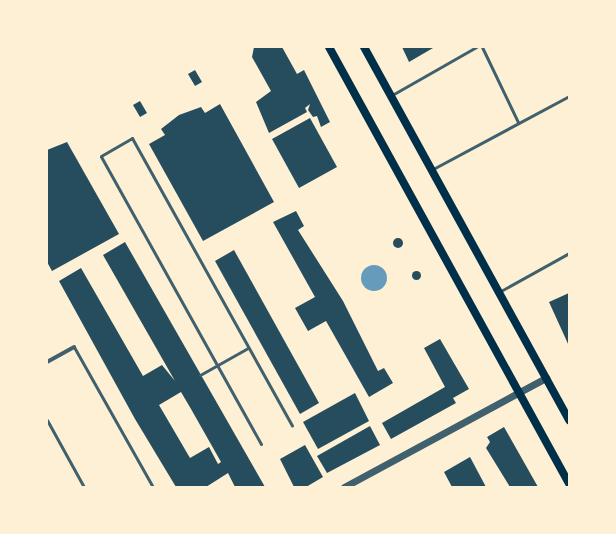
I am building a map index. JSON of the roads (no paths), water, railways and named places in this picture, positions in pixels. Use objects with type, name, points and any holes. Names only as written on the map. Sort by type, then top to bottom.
[{"type":"main road","points":[[329,47],[569,483]]},
{"type":"main road","points":[[364,47],[569,420]]},
{"type":"street","points":[[47,362],[74,347]]},
{"type":"street","points":[[344,487],[546,378]]},
{"type":"lane","points":[[391,95],[476,47]]},
{"type":"lane","points":[[482,47],[518,122]]},
{"type":"lane","points":[[432,170],[518,122],[569,96]]},
{"type":"lane","points":[[261,444],[101,156],[132,138],[292,426]]},
{"type":"lane","points":[[499,292],[569,252]]},
{"type":"lane","points":[[74,347],[154,487]]},
{"type":"lane","points":[[200,375],[248,348]]},
{"type":"lane","points":[[47,420],[84,487]]},
{"type":"water","points":[[374,265],[383,269],[387,278],[383,287],[374,291],[365,287],[361,278],[365,269]]}]
